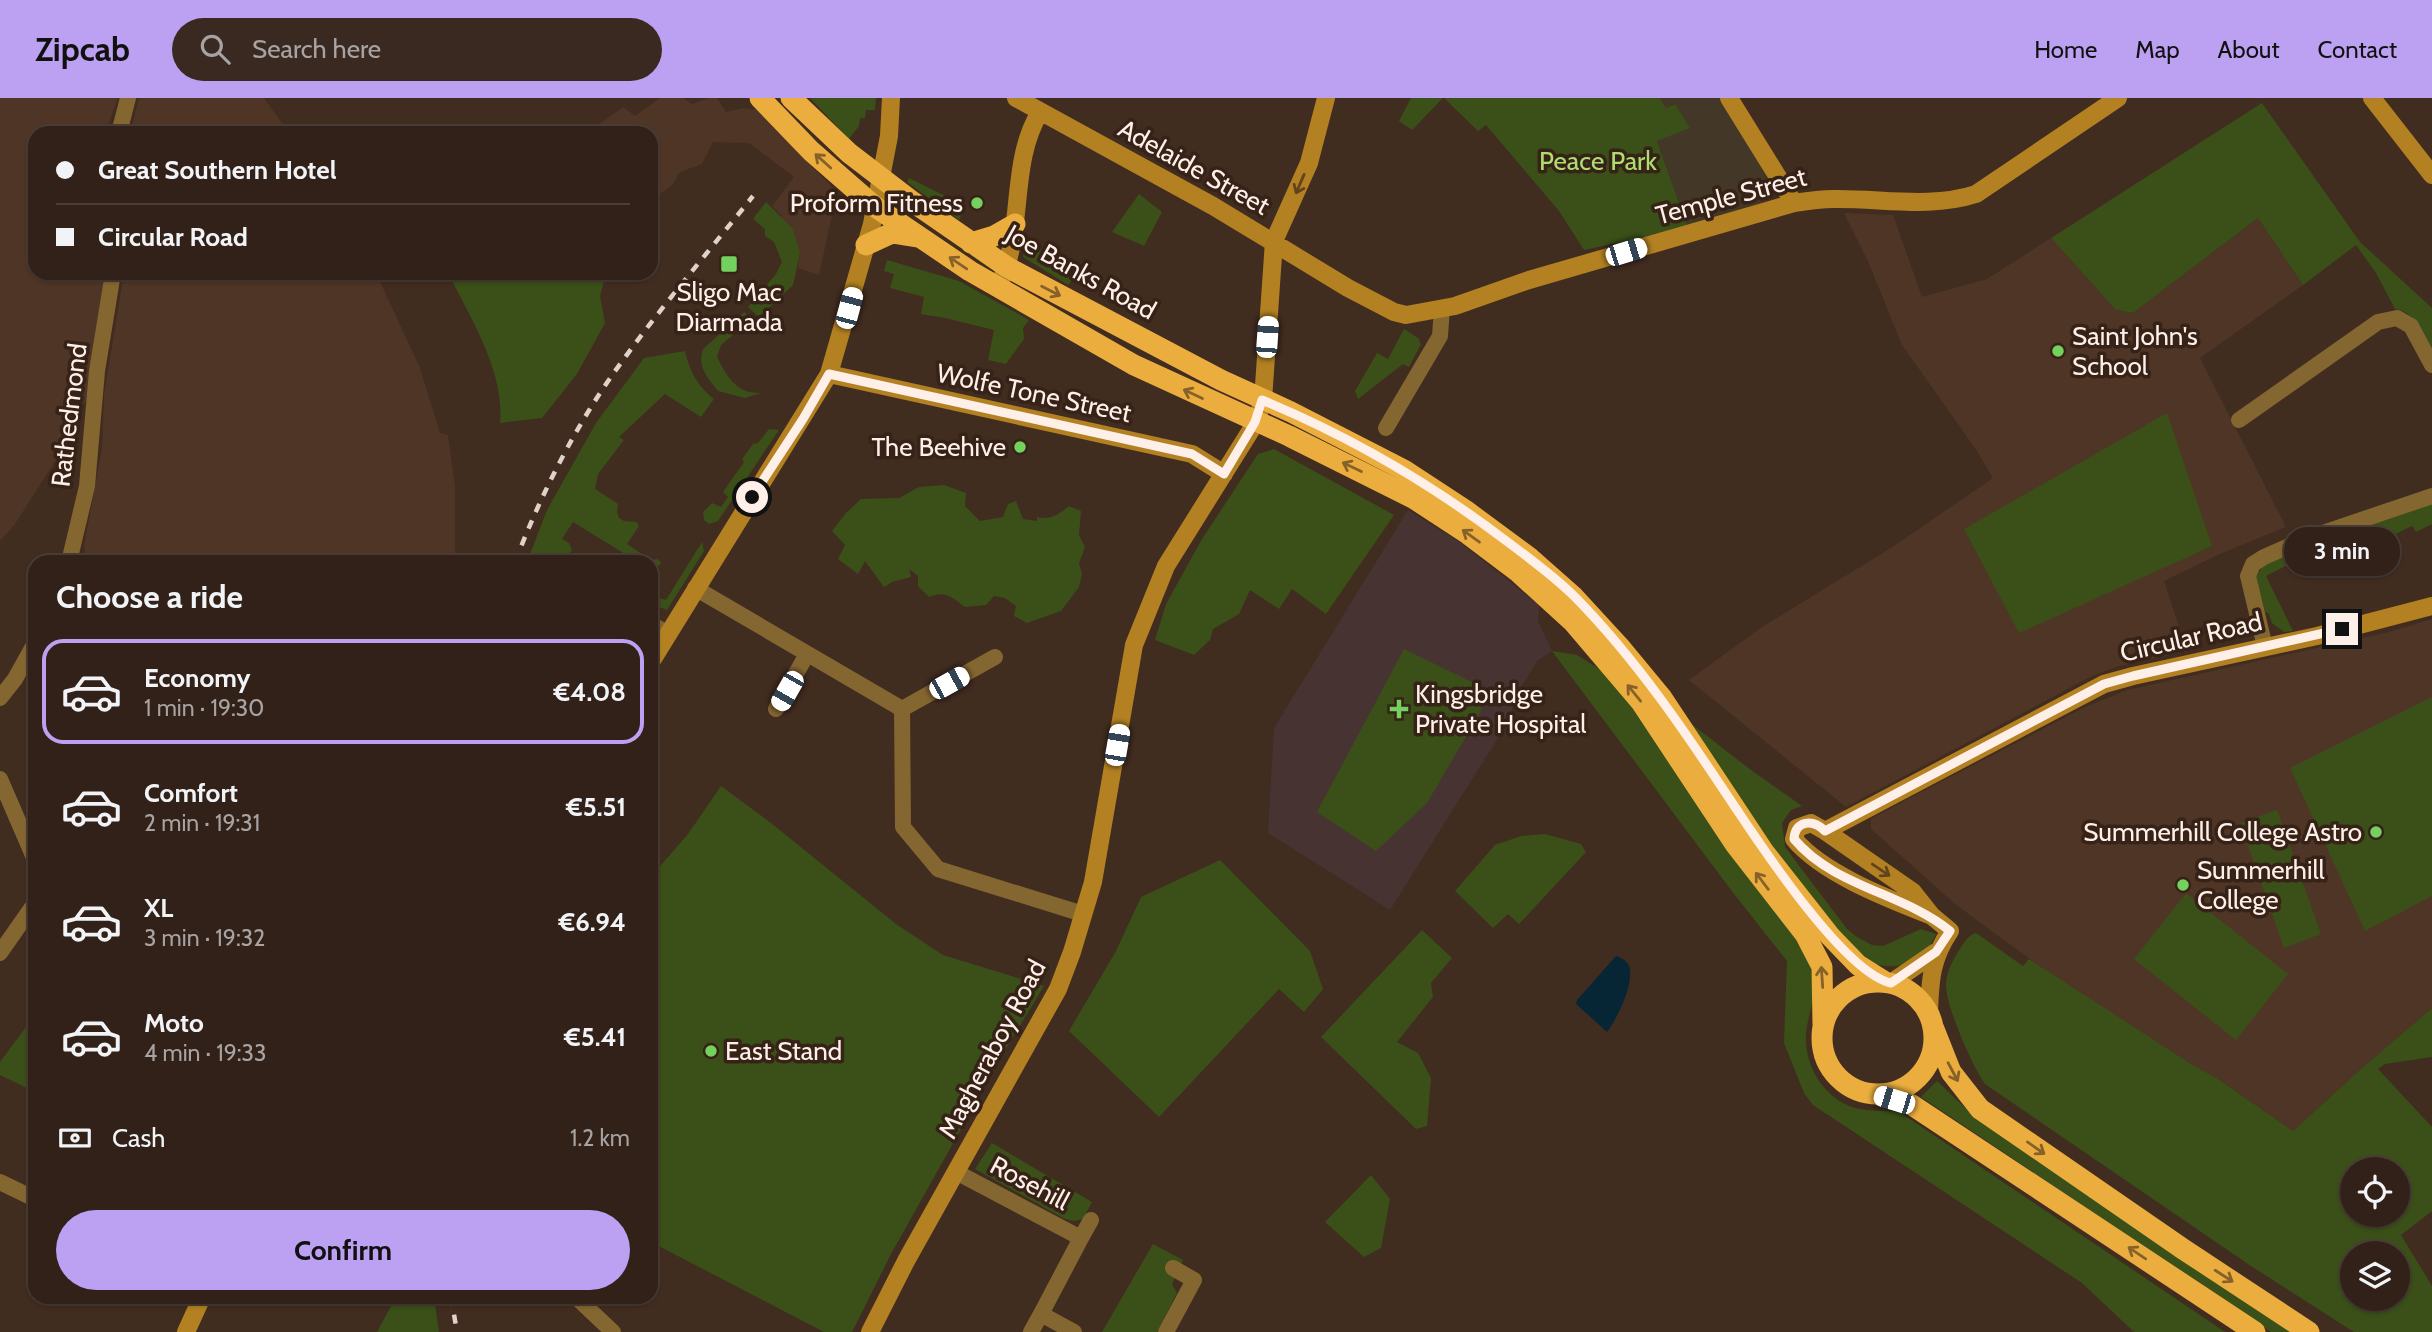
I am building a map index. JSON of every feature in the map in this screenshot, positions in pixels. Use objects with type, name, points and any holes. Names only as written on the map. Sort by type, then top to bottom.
[{"type":"highway","name":"Joe Banks Road","points":[[760,98],[811,151],[874,206],[998,288],[1134,365],[1413,498],[1468,534],[1517,571],[1573,622],[1641,702],[1735,844],[1805,934],[1822,967],[1824,1024]]},
{"type":"highway","name":"Joe Banks Road","points":[[791,98],[881,178],[1007,267],[1262,400],[1404,470],[1465,510],[1530,558],[1573,596],[1662,698],[1764,852],[1830,936],[1858,965],[1888,982]]},
{"type":"highway","points":[[971,243],[994,236],[1015,224]]},
{"type":"highway","points":[[866,245],[892,233],[919,237]]},
{"type":"highway","points":[[2255,1332],[1912,1105],[1859,1091],[1845,1084],[1833,1072],[1825,1057],[1822,1041],[1824,1024],[1830,1009],[1847,992],[1869,982],[1888,982],[1907,989],[1920,1000],[1951,1072],[1980,1110],[2183,1250],[2309,1332]]},
{"type":"highway","points":[[1876,1094],[1892,1093],[1908,1086],[1920,1075],[1932,1054],[1931,1021]]},
{"type":"highway","points":[[2281,1313],[2316,1332]]},
{"type":"street","points":[[121,126],[128,98]]},
{"type":"street","points":[[658,650],[829,374],[866,245],[889,136],[891,98]]},
{"type":"street","name":"Adelaide Street","points":[[1016,98],[1273,241]]},
{"type":"street","points":[[1273,241],[1309,163],[1326,98]]},
{"type":"street","points":[[1729,98],[1794,203]]},
{"type":"street","name":"Temple Street","points":[[1273,241],[1348,288],[1394,312],[1416,314],[1455,306],[1530,280],[1794,203],[1832,198],[1930,203],[1958,200],[1976,194],[2118,98]]},
{"type":"street","points":[[2372,98],[2432,175]]},
{"type":"street","points":[[998,288],[1007,267],[1025,148],[1030,129],[1040,112]]},
{"type":"street","name":"Magheraboy Road","points":[[870,1332],[1058,989],[1072,952],[1093,882],[1134,645],[1166,566],[1228,469],[1255,422],[1262,400],[1273,241]]},
{"type":"street","name":"Rathedmond","points":[[71,555],[87,486],[97,371],[112,280]]},
{"type":"street","points":[[1386,428],[1440,336],[1442,308]]},
{"type":"street","points":[[2239,420],[2378,322],[2397,318],[2411,326],[2432,365]]},
{"type":"street","name":"Wolfe Tone Street","points":[[829,374],[1192,454],[1228,469]]},
{"type":"street","points":[[2265,647],[2248,576],[2253,564],[2305,539],[2432,496]]},
{"type":"street","points":[[695,588],[902,709]]},
{"type":"street","name":"Circular Road","points":[[1932,916],[1815,860],[1794,839],[1797,828],[1805,823],[1816,824],[1825,831],[2104,684],[2432,606]]},
{"type":"street","points":[[658,628],[668,634]]},
{"type":"street","points":[[776,709],[807,654]]},
{"type":"street","points":[[0,698],[28,656]]},
{"type":"street","points":[[902,709],[995,657]]},
{"type":"street","points":[[902,709],[903,827],[938,869],[1083,915]]},
{"type":"street","points":[[0,779],[28,844]]},
{"type":"street","points":[[1825,831],[1913,892],[1932,916],[1950,931],[1936,952],[1930,979],[1931,1021]]},
{"type":"street","points":[[2,944],[28,912]]},
{"type":"street","points":[[1888,982],[1936,952]]},
{"type":"street","name":"Rosehill","points":[[956,1172],[1082,1238]]},
{"type":"street","points":[[0,1182],[28,1196]]},
{"type":"street","name":"Rosehill","points":[[1031,1332],[1091,1220]]},
{"type":"street","points":[[1166,1332],[1194,1280],[1173,1268]]},
{"type":"street","points":[[186,1332],[199,1304]]},
{"type":"street","points":[[583,1304],[613,1332]]},
{"type":"street","points":[[1041,1314],[1074,1332]]},
{"type":"shaded area","points":[[0,98],[118,98],[109,126],[28,126],[28,280],[103,280],[87,400],[80,408],[68,441],[15,524],[0,541]]},
{"type":"shaded area","points":[[139,98],[264,98],[284,126],[132,126]]},
{"type":"shaded area","points":[[660,98],[683,98],[692,104],[708,98],[717,98],[726,112],[744,108],[757,110],[837,192],[819,275],[798,268],[800,253],[781,215],[772,206],[794,177],[749,143],[713,142],[702,164],[680,172],[673,184],[658,196],[658,126],[597,126],[623,107],[635,116]]},
{"type":"shaded area","points":[[1660,98],[1722,98],[1772,190],[1766,201],[1688,228],[1657,140],[1690,128],[1674,104],[1666,108]]},
{"type":"shaded area","points":[[1844,213],[1893,215],[1922,297],[1987,279],[2051,238],[2116,310],[2133,313],[2258,218],[2303,285],[2200,358],[2286,527],[2222,553],[2164,581],[2187,651],[2116,667],[2092,676],[1846,807],[1689,680],[1762,627],[1894,546],[1993,478],[1902,345],[1867,259]]},
{"type":"shaded area","points":[[123,280],[379,280],[420,368],[440,433],[448,435],[455,486],[455,555],[85,555],[84,546],[102,448],[104,395]]},
{"type":"shaded area","name":"Kingsbridge Private Hospital","points":[[1408,510],[1458,541],[1539,605],[1538,621],[1552,651],[1537,661],[1511,704],[1513,714],[1390,910],[1268,833],[1274,728]]},
{"type":"shaded area","name":"Summerhill College","points":[[2432,619],[2432,1008],[2293,1131],[2215,1077],[2063,983],[1955,904],[1871,829],[1871,819],[2083,708],[2127,690],[2389,632]]},
{"type":"green space","points":[[810,98],[876,98],[875,110],[866,110],[865,118],[860,118],[859,126],[849,139]]},
{"type":"green space","points":[[1411,98],[1443,98],[1412,130],[1399,121]]},
{"type":"green space","name":"Peace Park","points":[[1444,98],[1660,98],[1666,108],[1675,104],[1690,128],[1657,141],[1688,228],[1584,250],[1559,211],[1486,125],[1478,131]]},
{"type":"green space","points":[[2262,103],[2360,242],[2432,308],[2432,348],[2413,318],[2395,309],[2376,273],[2356,245],[2303,285],[2258,218],[2133,313],[2116,310],[2051,238]]},
{"type":"green space","points":[[909,178],[965,206],[959,220],[907,182]]},
{"type":"green space","points":[[1139,194],[1162,212],[1144,246],[1112,232]]},
{"type":"green space","points":[[766,202],[793,229],[800,253],[793,285],[759,317],[748,307],[776,274],[782,262],[774,242],[765,236],[765,229],[753,219]]},
{"type":"green space","points":[[1024,246],[1083,267],[1068,285],[1023,257]]},
{"type":"green space","points":[[887,260],[959,281],[1029,320],[1023,328],[1024,339],[1006,364],[988,360],[994,330],[921,314],[924,297],[890,288],[894,274],[884,271]]},
{"type":"green space","points":[[452,280],[604,280],[600,296],[605,323],[577,374],[542,418],[500,423],[497,384],[475,326]]},
{"type":"green space","points":[[744,312],[752,319],[721,345],[717,357],[734,383],[745,391],[761,393],[745,398],[718,391],[704,372],[701,361],[703,349]]},
{"type":"green space","points":[[1404,329],[1418,338],[1421,344],[1409,367],[1403,364],[1358,399],[1355,391],[1377,353],[1388,359]]},
{"type":"green space","points":[[685,351],[695,378],[714,399],[701,417],[665,394],[619,437],[624,440],[598,474],[595,489],[618,504],[619,518],[637,522],[639,526],[627,544],[644,555],[627,555],[573,522],[562,539],[569,543],[572,550],[569,555],[530,555],[547,510],[596,423],[644,358]]},
{"type":"green space","points":[[2167,413],[2212,546],[2019,633],[1964,529]]},
{"type":"green space","points":[[769,429],[779,430],[718,521],[709,524],[704,520],[703,512],[712,503],[721,507],[728,497],[723,492],[744,462],[742,459]]},
{"type":"green space","points":[[1274,449],[1394,515],[1326,614],[1292,589],[1279,609],[1250,590],[1239,614],[1213,629],[1210,640],[1194,655],[1155,640],[1166,604],[1202,539],[1258,454]]},
{"type":"green space","points":[[944,485],[966,493],[965,506],[980,521],[1003,517],[1008,504],[1016,501],[1023,519],[1037,521],[1037,517],[1054,516],[1069,506],[1081,511],[1079,535],[1085,547],[1079,563],[1082,574],[1079,587],[1061,611],[1027,623],[1014,616],[1016,606],[1005,598],[994,596],[986,605],[965,607],[944,594],[929,597],[918,586],[918,576],[909,569],[911,577],[884,587],[865,561],[858,574],[838,559],[845,545],[832,531],[861,499],[899,498],[919,487]]},
{"type":"green space","points":[[2432,504],[2432,524],[2416,532],[2412,526],[2379,542],[2376,537],[2343,555],[2338,548],[2304,564],[2301,558],[2266,576],[2293,631],[2284,632],[2272,623],[2269,614],[2265,612],[2256,577],[2262,567],[2317,543]]},
{"type":"green space","points":[[702,542],[704,551],[667,610],[658,607],[658,597],[666,600]]},
{"type":"green space","points":[[1404,649],[1480,686],[1481,711],[1427,803],[1376,851],[1317,812]]},
{"type":"green space","points":[[1552,651],[1577,655],[1612,677],[1802,944],[1814,986],[1806,1045],[1811,1066],[1829,1093],[1853,1107],[1901,1113],[2225,1332],[2134,1332],[2082,1283],[1813,1105],[1804,1093],[1784,1043],[1787,961]]},
{"type":"green space","name":"Summerhill College Astro","points":[[2432,697],[2432,896],[2365,931],[2290,768]]},
{"type":"green space","points":[[1685,719],[1802,806],[1791,810],[1782,823],[1785,847],[1847,929],[1872,945],[1883,946],[1921,929],[1936,934],[1923,954],[1904,964],[1882,966],[1861,956],[1848,944],[1781,858]]},
{"type":"green space","points":[[721,786],[896,924],[943,955],[1044,986],[891,1254],[852,1332],[824,1332],[658,1246],[658,869],[688,834]]},
{"type":"green space","points":[[2277,810],[2321,934],[2284,948],[2240,823]]},
{"type":"green space","points":[[1545,834],[1581,844],[1586,852],[1519,924],[1508,914],[1493,928],[1455,891],[1495,845],[1521,836]]},
{"type":"green space","points":[[1220,860],[1310,951],[1323,989],[1304,1012],[1279,989],[1159,1117],[1069,1031],[1116,951],[1141,897]]},
{"type":"green space","points":[[2186,893],[2288,974],[2236,1040],[2134,959]]},
{"type":"green space","points":[[1422,930],[1452,958],[1431,983],[1433,997],[1397,1042],[1418,1053],[1431,1078],[1427,1126],[1416,1129],[1321,1037]]},
{"type":"green space","points":[[1976,933],[2023,966],[2029,959],[2215,1077],[2293,1131],[2432,1008],[2432,1057],[2385,1064],[2378,1069],[2432,1127],[2432,1211],[2401,1235],[2405,1241],[2340,1241],[2340,1311],[2410,1311],[2410,1250],[2432,1286],[2432,1332],[2354,1332],[2251,1266],[1985,1084],[1960,1035],[1947,992],[1950,967],[1968,938]]},
{"type":"green space","points":[[28,1024],[28,1089],[0,1075],[0,1062]]},
{"type":"green space","points":[[1937,1081],[1979,1121],[2295,1332],[2271,1332],[1921,1097]]},
{"type":"green space","points":[[992,1143],[1092,1202],[1083,1219],[1065,1219],[975,1169]]},
{"type":"green space","points":[[1371,1175],[1390,1199],[1381,1248],[1364,1257],[1325,1222]]},
{"type":"green space","points":[[1153,1244],[1183,1260],[1172,1284],[1177,1293],[1157,1332],[1102,1332]]},
{"type":"green space","points":[[392,1304],[435,1304],[439,1332],[377,1332]]},
{"type":"water","points":[[1616,956],[1628,964],[1630,982],[1616,1019],[1607,1032],[1576,1004]]},
{"type":"railway","points":[[518,555],[554,473],[602,390],[753,196]]},
{"type":"railway","points":[[452,1304],[457,1332]]},
{"type":"place","name":"Proform Fitness","points":[[977,203]]},
{"type":"place","name":"Sligo Mac Diarmada","points":[[729,264]]},
{"type":"place","name":"Saint John's School","points":[[2058,351]]},
{"type":"place","name":"The Beehive","points":[[1020,447]]},
{"type":"place","name":"Kingsbridge Private Hospital","points":[[1399,709]]},
{"type":"place","name":"Summerhill College Astro","points":[[2376,832]]},
{"type":"place","name":"Summerhill College","points":[[2183,885]]},
{"type":"place","name":"East Stand","points":[[711,1051]]},
{"type":"route","points":[[752,497],[829,374],[1192,454],[1224,474],[1255,422],[1262,400],[1291,412],[1404,470],[1465,510],[1530,558],[1573,596],[1662,698],[1764,852],[1830,936],[1858,965],[1891,983],[1936,952],[1950,931],[1932,916],[1847,878],[1815,860],[1794,839],[1795,831],[1800,825],[1816,824],[1825,831],[2104,684],[2342,629]]}]
